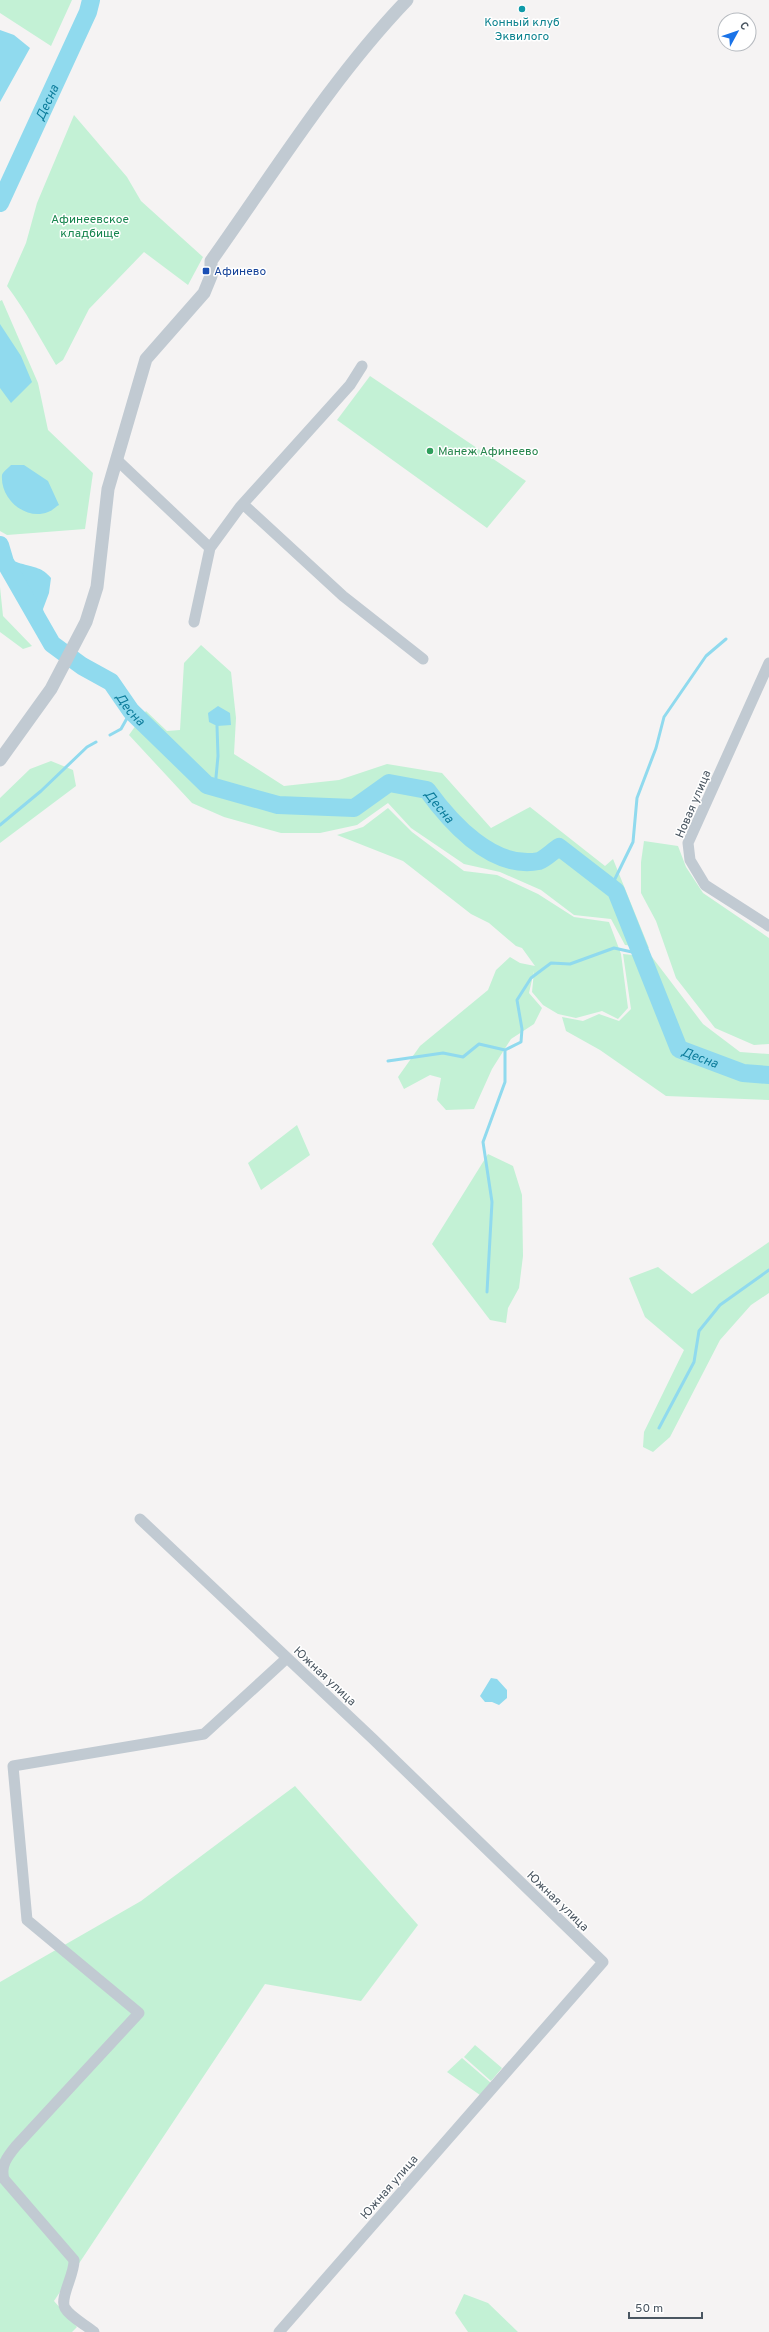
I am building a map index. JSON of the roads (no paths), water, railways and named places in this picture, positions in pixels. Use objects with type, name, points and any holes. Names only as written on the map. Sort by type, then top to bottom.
[{"type":"street","points":[[0,760],[51,689],[86,622],[97,587],[108,489],[146,359],[204,293],[211,276],[211,261],[347,70],[386,22],[407,0]]},
{"type":"street","points":[[194,622],[210,548],[243,504],[350,385],[362,366]]},
{"type":"street","points":[[116,460],[210,548]]},
{"type":"street","points":[[243,504],[343,596],[423,659]]},
{"type":"street","name":"Новая улица","points":[[769,663],[688,843],[690,860],[705,885],[769,926]]},
{"type":"street","name":"Южная улица","points":[[140,1519],[373,1739],[602,1962],[279,2332]]},
{"type":"street","points":[[94,2332],[65,2309],[62,2302],[74,2268],[74,2260],[4,2179],[1,2170],[6,2158],[16,2146],[139,2012],[26,1920],[13,1766],[204,1734],[287,1658]]},
{"type":"water","points":[[0,30],[14,35],[30,48],[0,102]]},
{"type":"water","points":[[0,324],[21,356],[32,382],[11,403],[0,388]]},
{"type":"water","points":[[11,465],[24,465],[48,481],[59,505],[40,514],[32,514],[16,506],[5,493],[3,484],[2,475]]},
{"type":"water","points":[[4,557],[18,563],[35,567],[48,574],[51,578],[49,593],[43,609],[47,637]]},
{"type":"water","points":[[218,706],[230,713],[231,725],[217,726],[209,722],[208,713]]},
{"type":"water","points":[[491,1678],[497,1679],[507,1690],[507,1698],[499,1705],[492,1702],[485,1702],[480,1696]]},
{"type":"waterway","name":"Десна","points":[[0,203],[88,12],[91,0]]},
{"type":"waterway","name":"Десна","points":[[0,545],[5,562],[52,644],[82,666],[111,682],[131,711],[207,785],[278,805],[354,808],[389,783],[427,790],[448,816],[461,829],[490,851],[505,858],[522,862],[539,861],[559,847],[616,891],[679,1049],[743,1073],[769,1075]]},
{"type":"waterway","points":[[610,889],[633,842],[637,798],[656,748],[664,717],[706,656],[726,639]]},
{"type":"waterway","points":[[110,735],[121,729],[131,711]]},
{"type":"waterway","points":[[215,788],[218,756],[217,726]]},
{"type":"waterway","points":[[0,825],[41,791],[87,747],[96,742]]},
{"type":"waterway","points":[[388,1061],[443,1053],[463,1057],[479,1044],[505,1050],[521,1042],[522,1029],[517,1000],[531,978],[551,963],[570,964],[614,948],[641,954]]},
{"type":"waterway","points":[[487,1292],[492,1202],[483,1142],[505,1082],[505,1050]]},
{"type":"waterway","points":[[659,1428],[694,1362],[699,1331],[720,1305],[769,1270]]},
{"type":"place","name":"Конный клуб Эквилого","points":[[522,9]]},
{"type":"place","name":"Афинево","points":[[206,271]]},
{"type":"place","name":"Манеж Афинеево","points":[[430,451]]},
{"type":"park label","name":"Афинеевское кладбище","points":[[90,226]]}]
